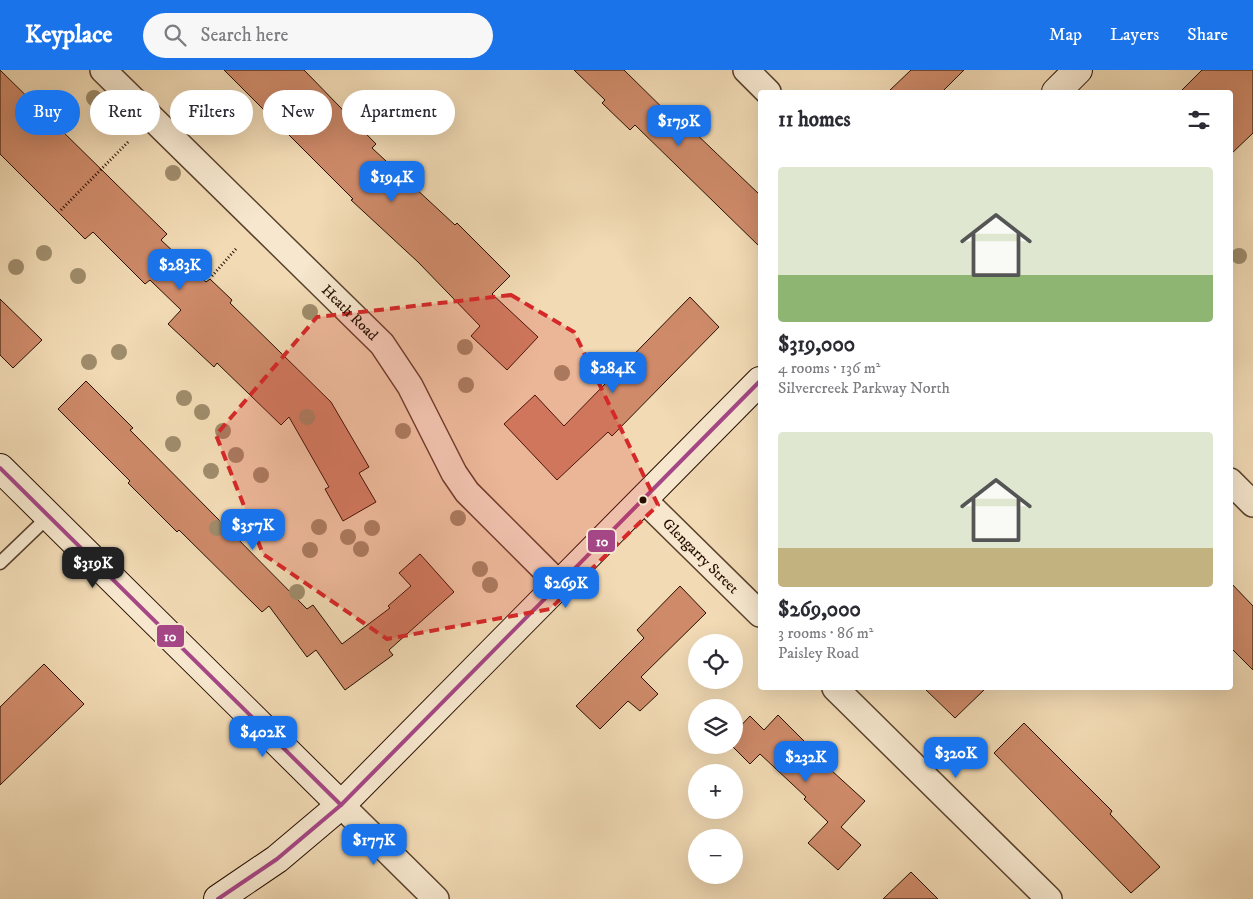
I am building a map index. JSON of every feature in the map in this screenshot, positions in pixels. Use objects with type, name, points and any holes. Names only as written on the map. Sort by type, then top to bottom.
[{"type":"main road","points":[[1058,90],[1078,70]]},
{"type":"main road","points":[[218,899],[277,859],[340,805],[758,383]]},
{"type":"main road","points":[[0,468],[340,805]]},
{"type":"street","name":"Heath Road","points":[[102,70],[382,344],[410,386],[454,473],[468,492],[560,585]]},
{"type":"street","points":[[746,70],[766,90]]},
{"type":"street","points":[[1233,484],[1253,504]]},
{"type":"street","name":"Glengarry Street","points":[[643,498],[758,612]]},
{"type":"street","points":[[837,690],[1049,899]]},
{"type":"street","points":[[340,805],[431,898]]},
{"type":"lane","points":[[0,563],[49,516]]},
{"type":"path","points":[[61,210],[128,142]]},
{"type":"path","points":[[212,276],[236,249]]},
{"type":"highlighted area","points":[[511,295],[574,332],[658,505],[550,609],[387,639],[263,554],[216,435],[317,317]]},
{"type":"building","points":[[0,70],[20,90],[15,90],[15,135],[66,135],[167,234],[161,240],[206,282],[210,279],[232,300],[230,303],[331,402],[369,467],[359,473],[376,502],[343,521],[325,489],[329,487],[289,417],[281,425],[217,363],[214,367],[168,324],[181,310],[150,280],[145,284],[93,232],[85,239],[0,154]]},
{"type":"building","points":[[224,70],[304,70],[323,90],[263,90],[263,109],[253,99],[253,90],[244,90]]},
{"type":"building","points":[[574,70],[624,70],[686,131],[690,128],[758,193],[758,245],[635,125],[630,130],[602,103],[605,100]]},
{"type":"building","points":[[911,70],[964,70],[944,90],[890,90]]},
{"type":"building","points":[[1202,70],[1253,70],[1253,133],[1233,152],[1233,90],[1182,90]]},
{"type":"building","points":[[332,99],[342,109],[342,135],[367,135],[376,144],[372,148],[455,225],[457,223],[510,276],[492,294],[538,337],[507,370],[471,336],[480,326],[418,262],[351,200],[353,199],[289,135],[332,135]]},
{"type":"building","points":[[690,297],[719,327],[612,436],[608,432],[557,480],[504,424],[535,395],[564,426]]},
{"type":"building","points":[[0,299],[42,340],[13,368],[0,355]]},
{"type":"building","points":[[86,381],[133,428],[130,430],[307,609],[313,605],[342,644],[390,608],[388,606],[411,586],[399,573],[420,554],[454,592],[389,650],[393,655],[345,690],[316,650],[307,657],[269,606],[262,612],[179,530],[177,532],[128,483],[130,481],[58,409]]},
{"type":"building","points":[[1233,585],[1253,606],[1253,670],[1233,650]]},
{"type":"building","points":[[680,586],[706,613],[641,677],[658,694],[640,711],[628,701],[600,729],[576,706],[644,638],[637,630]]},
{"type":"building","points":[[44,664],[84,704],[0,785],[0,707]]},
{"type":"building","points":[[926,690],[984,690],[955,718]]},
{"type":"building","points":[[778,715],[811,748],[809,750],[865,801],[841,827],[861,845],[838,870],[808,843],[828,822],[804,799],[806,797],[760,754],[750,764],[740,754],[743,754],[743,723],[750,716],[764,730]]},
{"type":"building","points":[[1024,723],[1112,811],[1110,814],[1160,867],[1131,893],[994,753]]},
{"type":"building","points":[[911,872],[938,899],[883,899]]},
{"type":"transit line","name":"10","points":[[218,899],[277,859],[341,805],[758,383]]},
{"type":"transit line","name":"10","points":[[0,468],[341,805]]}]
